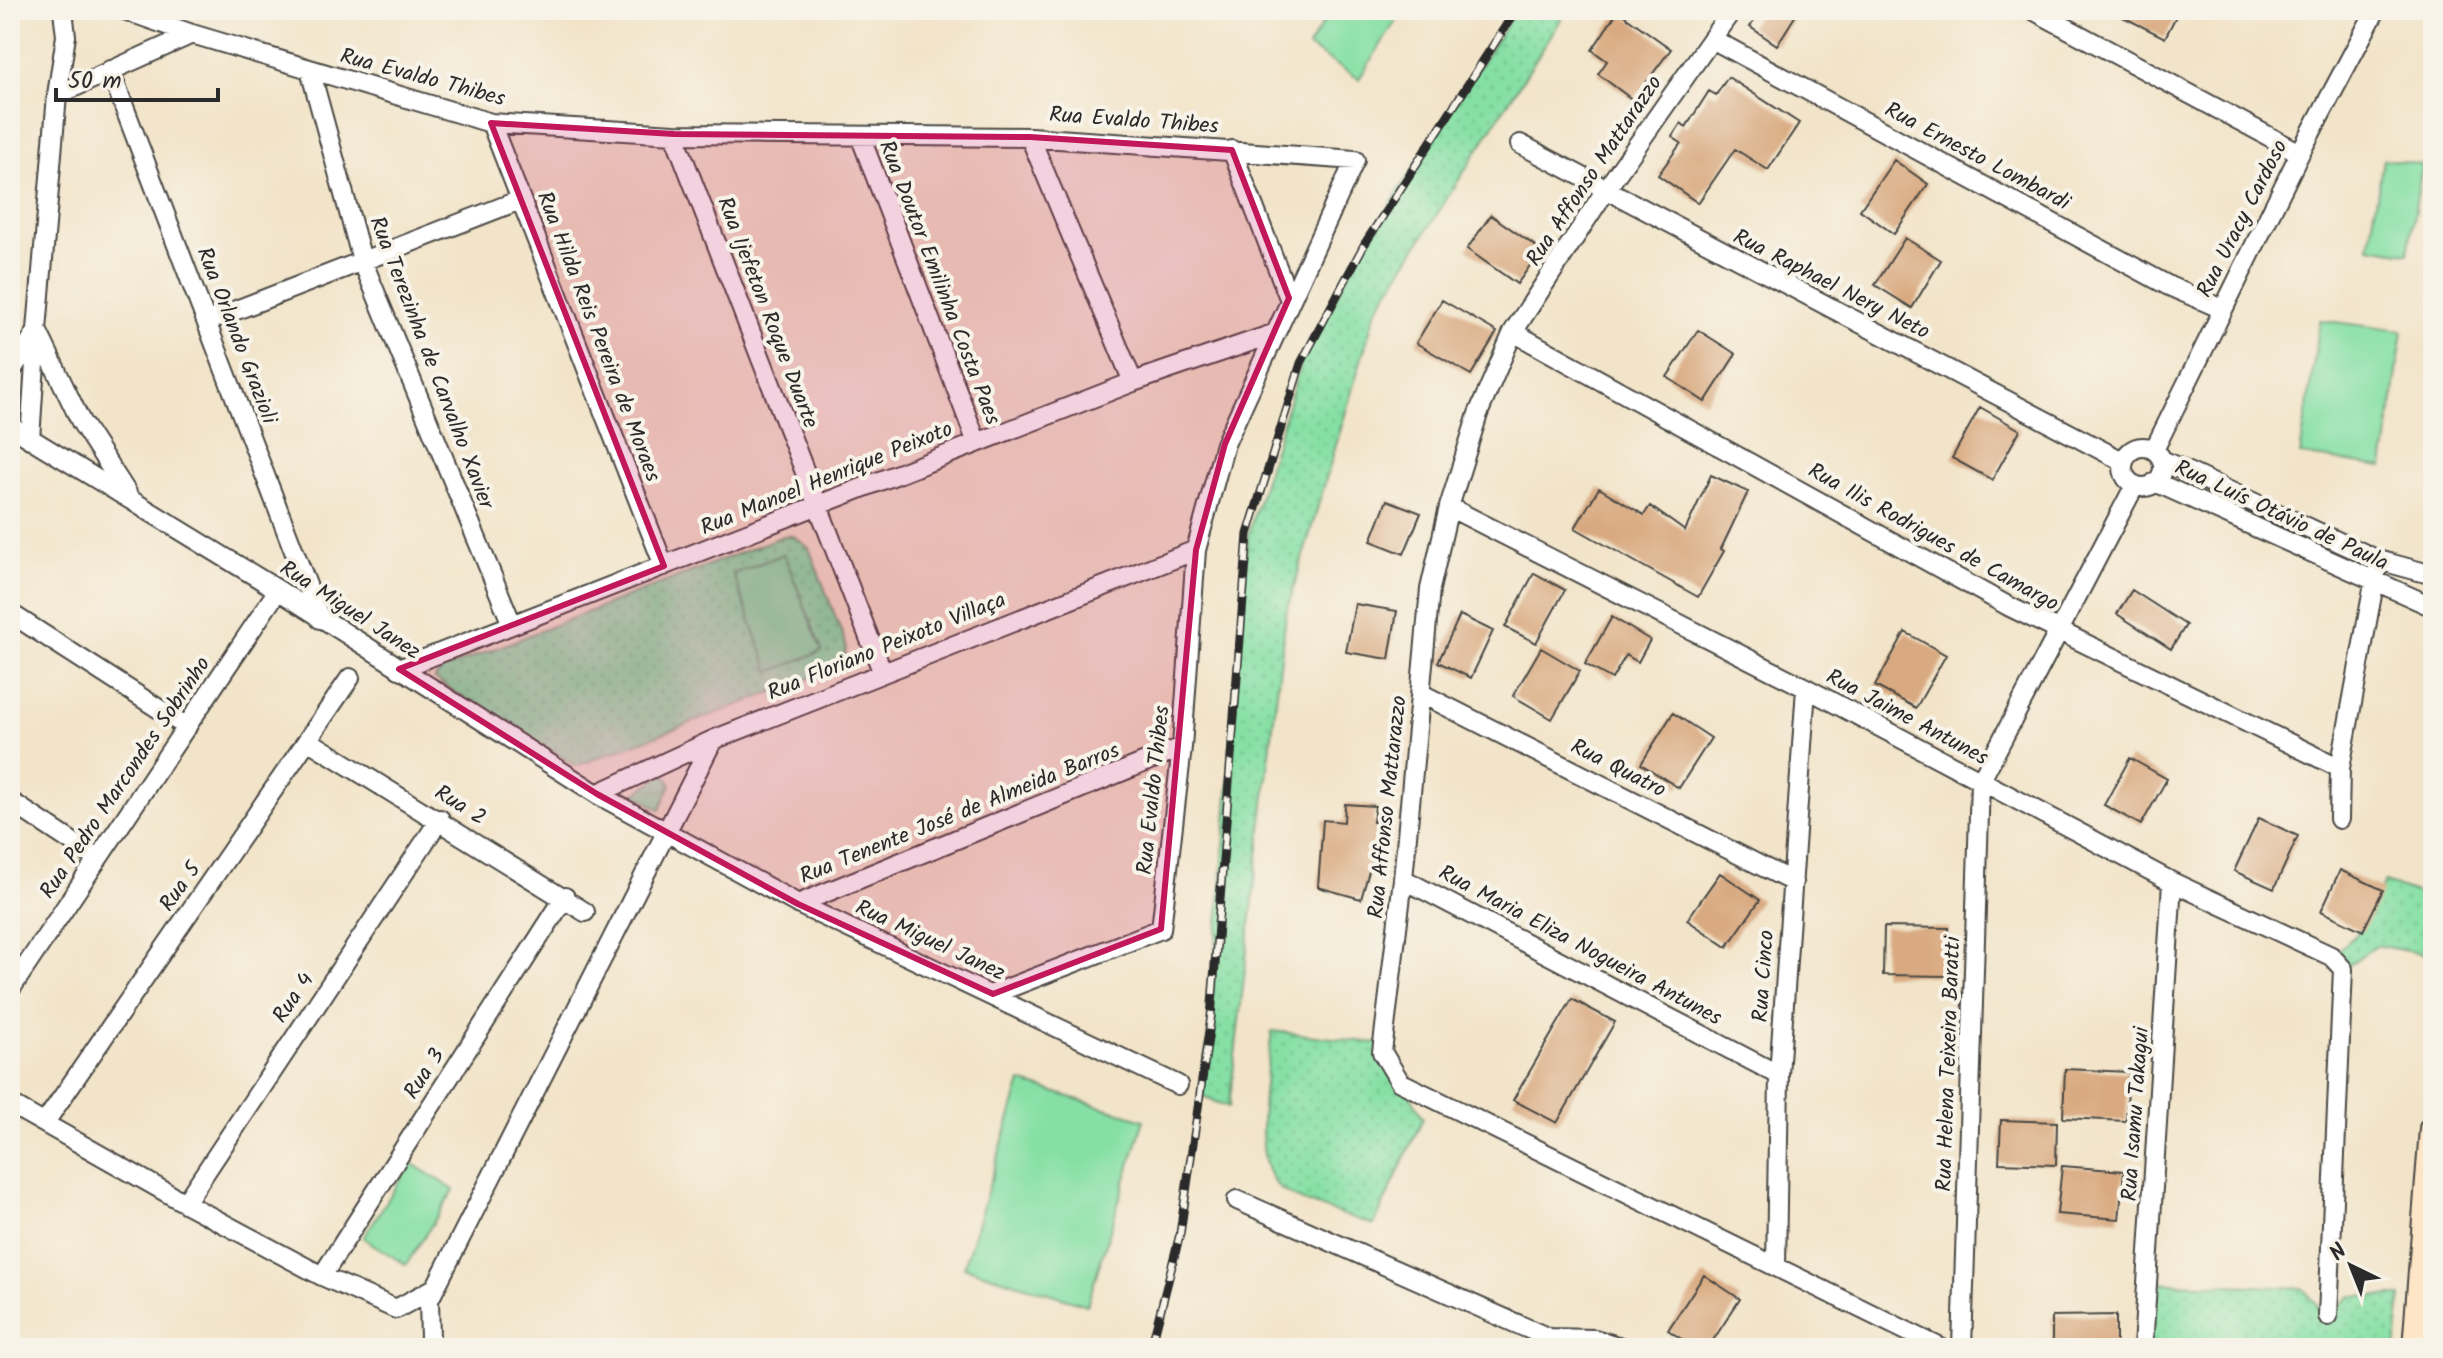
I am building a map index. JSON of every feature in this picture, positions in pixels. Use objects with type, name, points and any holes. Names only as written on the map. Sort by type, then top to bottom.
[{"type":"main road","points":[[2416,1348],[2424,1320],[2433,1129]]},
{"type":"street","points":[[30,439],[57,95],[66,36],[63,10]]},
{"type":"street","name":"Rua Evaldo Thibes","points":[[124,10],[192,34],[491,123],[674,134],[861,138],[1030,137],[1355,160],[1289,298],[1225,444],[1196,550],[1182,747],[1161,929],[993,994]]},
{"type":"street","name":"Rua Affonso Mattarazzo","points":[[1732,10],[1605,191],[1513,332],[1478,414],[1449,507],[1430,589],[1403,879],[1382,1052],[1400,1082],[1941,1348]]},
{"type":"street","points":[[2033,10],[2300,153]]},
{"type":"street","name":"Rua Uracy Cardoso","points":[[2158,455],[2222,309],[2376,10]]},
{"type":"street","points":[[57,95],[192,34]]},
{"type":"street","name":"Rua Ernesto Lombardi","points":[[1712,39],[2169,286],[2222,309]]},
{"type":"street","name":"Rua Orlando Grazioli","points":[[110,70],[320,619]]},
{"type":"street","name":"Rua Terezinha de Carvalho Xavier","points":[[310,70],[362,260],[511,622]]},
{"type":"street","name":"Rua Hilda Reis Pereira de Moraes","points":[[491,123],[664,566]]},
{"type":"street","name":"Rua Ijefeton Roque Duarte","points":[[674,134],[882,671]]},
{"type":"street","points":[[1030,137],[1133,382]]},
{"type":"street","name":"Rua Doutor Emilinha Costa Paes","points":[[861,138],[977,443]]},
{"type":"street","name":"Rua Raphael Nery Neto","points":[[1520,144],[2124,462]]},
{"type":"street","points":[[1232,150],[1289,298]]},
{"type":"street","points":[[208,321],[520,200]]},
{"type":"street","points":[[10,373],[37,330]]},
{"type":"street","points":[[37,330],[81,422],[133,502]]},
{"type":"street","name":"Rua Ilis Rodrigues de Camargo","points":[[1513,332],[2057,631],[2340,768]]},
{"type":"street","name":"Rua Manoel Henrique Peixoto","points":[[399,669],[511,622],[819,507],[1133,382],[1273,334]]},
{"type":"street","name":"Rua Miguel Janez","points":[[10,426],[278,590],[597,794],[798,904],[993,994],[1178,1085]]},
{"type":"street","points":[[2133,450],[2158,455],[2163,468],[2155,482],[2135,485],[2125,476],[2124,462],[2133,450]]},
{"type":"street","name":"Rua Luís Otávio de Paula","points":[[2158,455],[2378,560],[2433,575]]},
{"type":"street","name":"Rua Luís Otávio de Paula","points":[[2155,482],[2433,607]]},
{"type":"street","points":[[1980,782],[2135,485]]},
{"type":"street","name":"Rua Jaime Antunes","points":[[1449,507],[1806,688],[2172,882],[2331,956],[2343,969],[2328,1316]]},
{"type":"street","name":"Rua Floriano Peixoto Villaça","points":[[597,794],[713,740],[882,671],[1196,550]]},
{"type":"street","points":[[2339,819],[2340,768],[2378,560]]},
{"type":"street","name":"Rua Pedro Marcondes Sobrinho","points":[[11,986],[278,590]]},
{"type":"street","points":[[10,613],[187,727]]},
{"type":"street","name":"Rua 5","points":[[46,1121],[350,678]]},
{"type":"street","name":"Rua Cinco","points":[[1776,1267],[1779,1075],[1806,688]]},
{"type":"street","name":"Rua Quatro","points":[[1422,694],[1793,882]]},
{"type":"street","points":[[435,1348],[430,1338],[429,1300],[433,1289],[713,740]]},
{"type":"street","name":"Rua 2","points":[[309,741],[440,819],[585,912]]},
{"type":"street","name":"Rua Tenente José de Almeida Barros","points":[[798,904],[1182,747]]},
{"type":"street","name":"Rua Helena Teixeira Baratti","points":[[1962,1348],[1980,782]]},
{"type":"street","points":[[10,801],[98,859]]},
{"type":"street","name":"Rua 4","points":[[185,1203],[440,819]]},
{"type":"street","name":"Rua Maria Eliza Nogueira Antunes","points":[[1403,879],[1779,1075]]},
{"type":"street","name":"Rua Isamu Takagui","points":[[2143,1348],[2172,882]]},
{"type":"street","name":"Rua 3","points":[[322,1276],[565,897]]},
{"type":"street","points":[[10,1104],[46,1121],[185,1203],[322,1276],[396,1309],[433,1289]]},
{"type":"street","points":[[1237,1200],[1547,1343],[1595,1339],[1624,1348]]},
{"type":"highlighted area","points":[[491,123],[674,134],[1030,137],[1232,150],[1289,298],[1225,444],[1196,550],[1161,929],[993,994],[798,904],[597,794],[399,669],[664,566]]},
{"type":"green space","points":[[1331,10],[1403,10],[1359,79],[1308,47]]},
{"type":"green space","points":[[1516,10],[1567,10],[1376,310],[1286,614],[1229,1107],[1200,1096],[1211,1016],[1248,534],[1301,363],[1364,245]]},
{"type":"green space","points":[[2383,159],[2422,165],[2408,253],[2369,247]]},
{"type":"green space","points":[[2320,320],[2403,331],[2383,467],[2300,455]]},
{"type":"green space","points":[[783,536],[794,536],[809,548],[846,644],[845,665],[576,766],[434,679],[443,669]]},
{"type":"green space","points":[[784,554],[822,651],[770,672],[733,574]]},
{"type":"green space","points":[[665,773],[671,784],[660,810],[635,794]]},
{"type":"green space","points":[[2385,882],[2432,899],[2429,955],[2376,945],[2343,969],[2331,956],[2356,935]]},
{"type":"green space","points":[[1272,1031],[1383,1044],[1423,1118],[1374,1225],[1300,1200],[1282,1190],[1271,1178],[1262,1139],[1262,1115]]},
{"type":"green space","points":[[1021,1082],[1144,1120],[1087,1305],[964,1267]]},
{"type":"green space","points":[[411,1163],[454,1190],[406,1265],[363,1238]]},
{"type":"green space","points":[[2147,1282],[2302,1288],[2328,1316],[2351,1296],[2401,1296],[2396,1348],[2143,1348]]},
{"type":"building","points":[[1761,10],[1799,10],[1777,45],[1750,27]]},
{"type":"building","points":[[2109,10],[2179,10],[2165,38]]},
{"type":"building","points":[[1618,11],[1671,49],[1633,100],[1598,74],[1607,61],[1592,50]]},
{"type":"building","points":[[1728,77],[1799,123],[1768,170],[1735,149],[1698,203],[1658,175],[1681,143],[1672,137],[1681,123],[1686,127],[1709,91],[1716,95]]},
{"type":"building","points":[[1894,160],[1928,184],[1894,234],[1860,210]]},
{"type":"building","points":[[1491,215],[1541,250],[1517,284],[1467,249]]},
{"type":"building","points":[[1905,238],[1941,260],[1912,308],[1875,285]]},
{"type":"building","points":[[1442,300],[1497,332],[1471,375],[1416,343]]},
{"type":"building","points":[[1698,330],[1736,354],[1705,402],[1667,377]]},
{"type":"building","points":[[1980,407],[2020,430],[1992,480],[1952,458]]},
{"type":"building","points":[[1711,475],[1748,492],[1721,549],[1724,551],[1698,597],[1575,528],[1599,488],[1644,515],[1650,506],[1685,531]]},
{"type":"building","points":[[1387,500],[1421,513],[1404,554],[1371,541]]},
{"type":"building","points":[[1534,573],[1565,590],[1536,643],[1505,627]]},
{"type":"building","points":[[2132,590],[2186,625],[2171,649],[2117,614]]},
{"type":"building","points":[[1355,604],[1397,611],[1389,659],[1346,652]]},
{"type":"building","points":[[1460,615],[1493,631],[1471,678],[1438,662]]},
{"type":"building","points":[[1612,617],[1650,640],[1638,662],[1626,655],[1612,679],[1585,664]]},
{"type":"building","points":[[1905,632],[1946,655],[1916,708],[1875,686]]},
{"type":"building","points":[[1541,648],[1580,671],[1552,719],[1513,696]]},
{"type":"building","points":[[1673,713],[1711,738],[1679,788],[1641,764]]},
{"type":"building","points":[[2130,758],[2167,779],[2141,825],[2104,805]]},
{"type":"building","points":[[1345,804],[1375,806],[1373,822],[1385,823],[1383,844],[1377,844],[1361,899],[1318,887],[1323,820],[1344,822]]},
{"type":"building","points":[[2259,818],[2298,836],[2274,889],[2234,871]]},
{"type":"building","points":[[2340,870],[2383,890],[2363,931],[2321,911]]},
{"type":"building","points":[[1720,873],[1760,900],[1727,947],[1687,920]]},
{"type":"building","points":[[1884,927],[1949,928],[1948,976],[1883,975]]},
{"type":"building","points":[[1572,999],[1615,1022],[1557,1123],[1513,1100]]},
{"type":"building","points":[[2065,1069],[2129,1072],[2126,1121],[2063,1118]]},
{"type":"building","points":[[2001,1120],[2057,1122],[2056,1165],[1999,1163]]},
{"type":"building","points":[[2062,1166],[2124,1171],[2119,1219],[2057,1214]]},
{"type":"building","points":[[1704,1275],[1740,1299],[1708,1348],[1695,1348],[1668,1330]]},
{"type":"building","points":[[2116,1315],[2116,1348],[2052,1348],[2052,1316]]},
{"type":"railway","points":[[1151,1348],[1180,1234],[1211,1017],[1248,534],[1301,363],[1364,245],[1516,10]]}]
